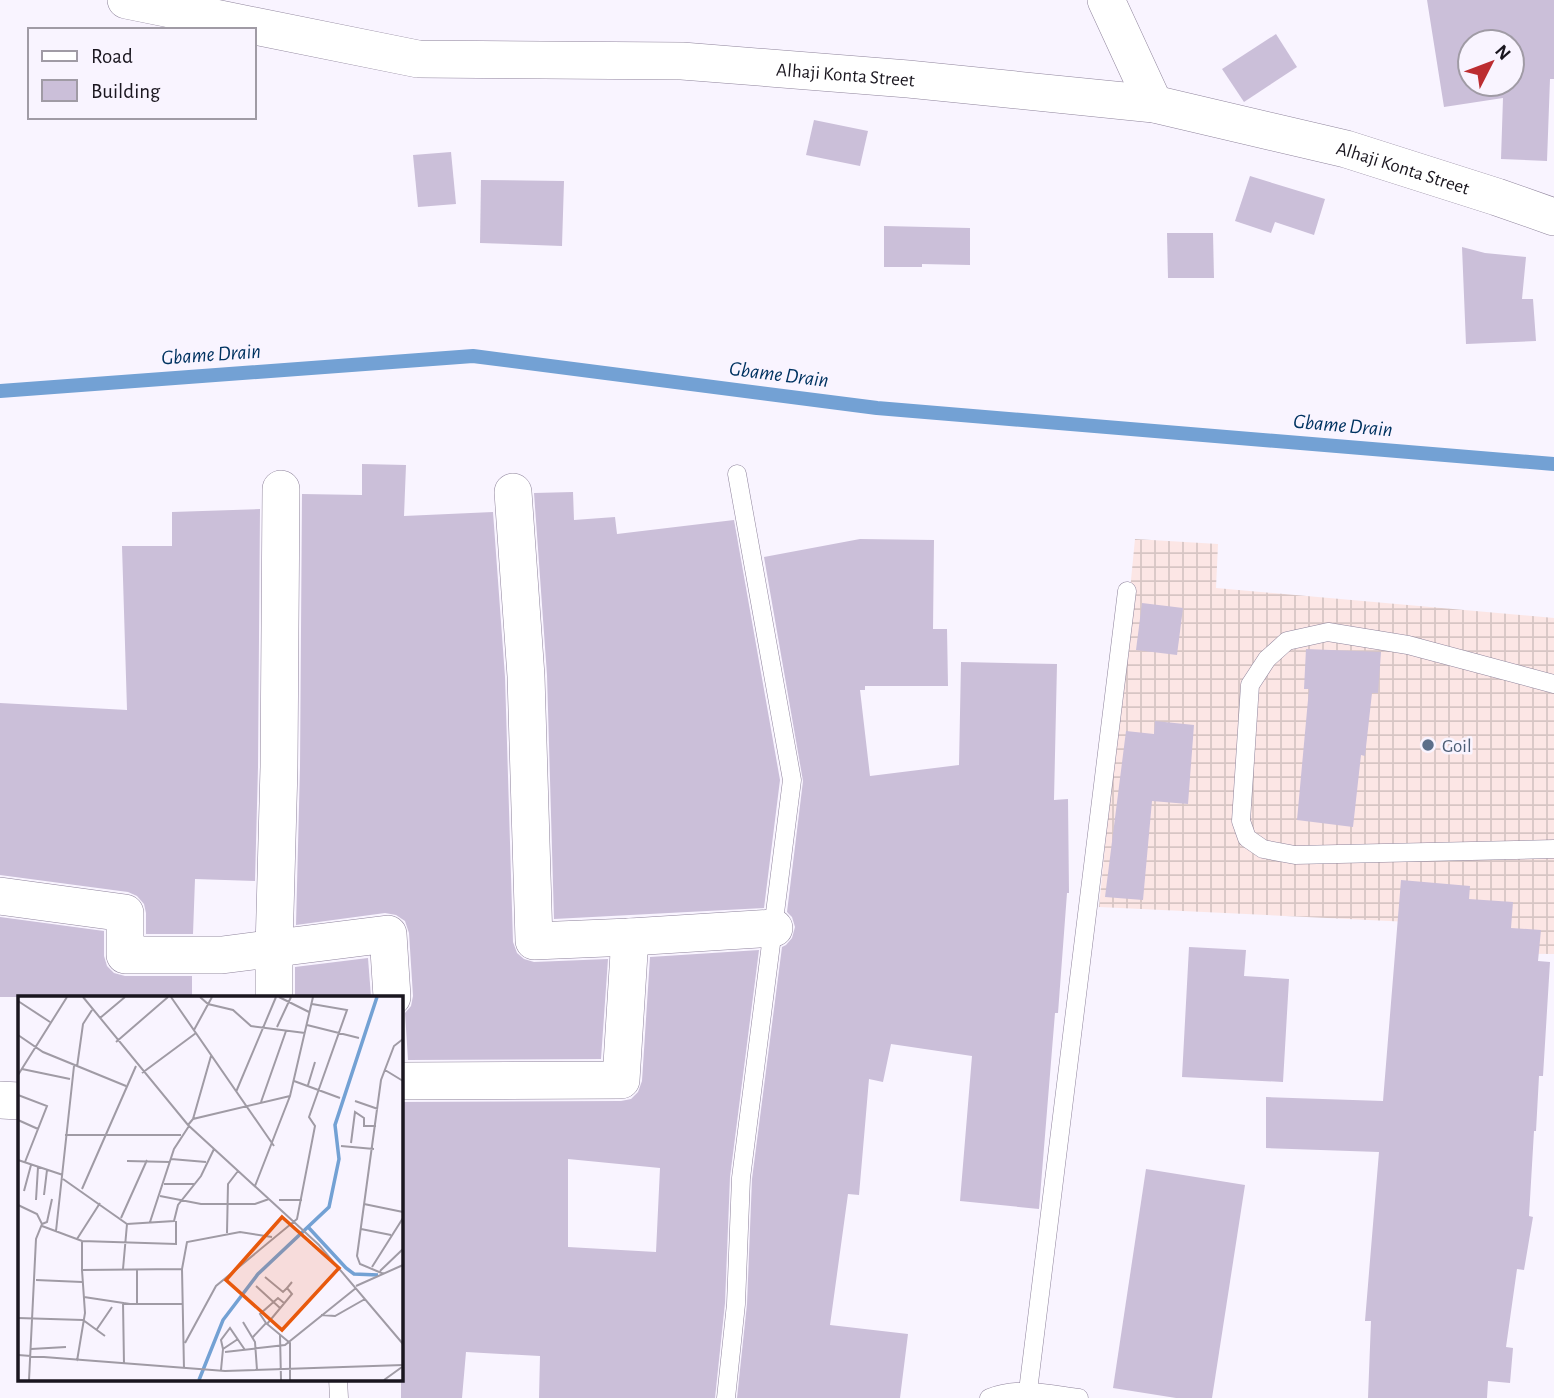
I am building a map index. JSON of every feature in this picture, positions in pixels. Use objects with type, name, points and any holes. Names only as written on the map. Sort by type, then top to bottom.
[{"type":"street","name":"Alhaji Konta Street","points":[[126,0],[418,60],[682,61],[895,78],[1154,104],[1346,149],[1554,217]]},
{"type":"street","points":[[1106,0],[1154,104]]},
{"type":"street","points":[[274,996],[281,489]]},
{"type":"street","points":[[513,492],[526,676],[534,940],[774,928]]},
{"type":"street","points":[[0,896],[125,913],[125,955],[222,955],[388,934],[392,996]]},
{"type":"street","points":[[402,1081],[621,1080],[630,937]]},
{"type":"street","points":[[0,1100],[18,1101]]},
{"type":"lane","points":[[726,1398],[736,1304],[741,1178],[792,780],[737,474]]},
{"type":"lane","points":[[1028,1391],[1127,591]]},
{"type":"lane","points":[[1554,684],[1408,645],[1341,634],[1328,632],[1287,641],[1267,659],[1250,685],[1241,821],[1247,838],[1263,849],[1295,855],[1554,849]]},
{"type":"lane","points":[[338,1380],[339,1398]]},
{"type":"lane","points":[[989,1398],[1028,1391],[1079,1398]]},
{"type":"shaded area","points":[[1135,539],[1218,544],[1216,588],[1554,618],[1554,954],[1474,953],[1472,925],[1099,907]]},
{"type":"building","points":[[1427,0],[1554,0],[1554,79],[1550,79],[1547,161],[1501,159],[1503,98],[1444,107]]},
{"type":"building","points":[[1276,34],[1297,67],[1244,102],[1222,69]]},
{"type":"building","points":[[814,120],[868,131],[860,166],[806,155]]},
{"type":"building","points":[[451,152],[456,204],[418,207],[413,155]]},
{"type":"building","points":[[1250,176],[1325,199],[1314,235],[1275,222],[1271,233],[1235,221]]},
{"type":"building","points":[[481,180],[564,181],[562,246],[480,243]]},
{"type":"building","points":[[884,226],[970,228],[970,265],[922,264],[922,267],[884,267]]},
{"type":"building","points":[[1167,233],[1213,233],[1214,278],[1168,278]]},
{"type":"building","points":[[1462,247],[1485,253],[1526,257],[1522,299],[1533,299],[1536,341],[1466,344]]},
{"type":"building","points":[[362,464],[406,465],[404,516],[493,512],[505,677],[513,942],[517,953],[534,962],[608,959],[601,1059],[408,1060],[405,1013],[411,1006],[413,996],[409,933],[405,921],[396,915],[385,913],[296,925],[302,494],[362,495]]},
{"type":"building","points":[[573,492],[574,520],[615,517],[617,534],[734,520],[780,780],[764,908],[554,919],[547,675],[534,493]]},
{"type":"building","points":[[260,509],[255,881],[195,879],[193,934],[146,934],[144,904],[137,896],[128,892],[0,875],[0,703],[127,710],[122,546],[172,546],[172,512]]},
{"type":"building","points":[[860,539],[934,540],[933,629],[947,629],[948,686],[865,686],[865,690],[860,690],[870,776],[959,765],[961,662],[1057,664],[1054,800],[1068,799],[1069,893],[1058,1013],[1055,1013],[1039,1209],[960,1201],[972,1056],[891,1044],[883,1082],[869,1079],[859,1195],[848,1194],[830,1325],[908,1334],[900,1398],[737,1398],[747,1304],[752,1179],[782,947],[792,938],[795,927],[787,912],[803,781],[764,557]]},
{"type":"building","points":[[1142,603],[1183,608],[1177,655],[1136,650]]},
{"type":"building","points":[[1306,649],[1381,652],[1378,693],[1372,693],[1365,756],[1361,755],[1353,827],[1297,820],[1309,689],[1304,689]]},
{"type":"building","points":[[1155,721],[1194,725],[1188,804],[1152,801],[1143,900],[1105,897],[1126,731],[1154,734]]},
{"type":"building","points":[[1401,880],[1470,886],[1469,899],[1513,902],[1511,928],[1541,930],[1538,961],[1550,962],[1543,1076],[1539,1076],[1534,1131],[1529,1216],[1533,1217],[1524,1270],[1517,1269],[1506,1347],[1513,1348],[1510,1383],[1488,1381],[1487,1398],[1368,1398],[1371,1321],[1365,1321],[1379,1152],[1266,1148],[1266,1097],[1383,1101]]},
{"type":"building","points":[[0,917],[104,931],[104,956],[107,966],[114,973],[125,976],[192,976],[192,996],[0,997]]},
{"type":"building","points":[[1189,947],[1246,950],[1244,976],[1289,979],[1283,1082],[1182,1077]]},
{"type":"building","points":[[759,950],[730,1177],[725,1303],[715,1398],[539,1398],[540,1356],[466,1352],[462,1398],[401,1398],[402,1102],[621,1101],[631,1099],[638,1092],[642,1081],[650,957]],"holes":[[[568,1159],[660,1168],[656,1252],[568,1247]]]},
{"type":"building","points":[[368,958],[371,996],[295,996],[295,967]]},
{"type":"building","points":[[1146,1169],[1245,1185],[1212,1398],[1176,1398],[1113,1388]]},
{"type":"waterway","name":"Gbame Drain","points":[[0,391],[473,356],[877,408],[1554,464]]},
{"type":"place","name":"Goil","points":[[1428,745]]}]
